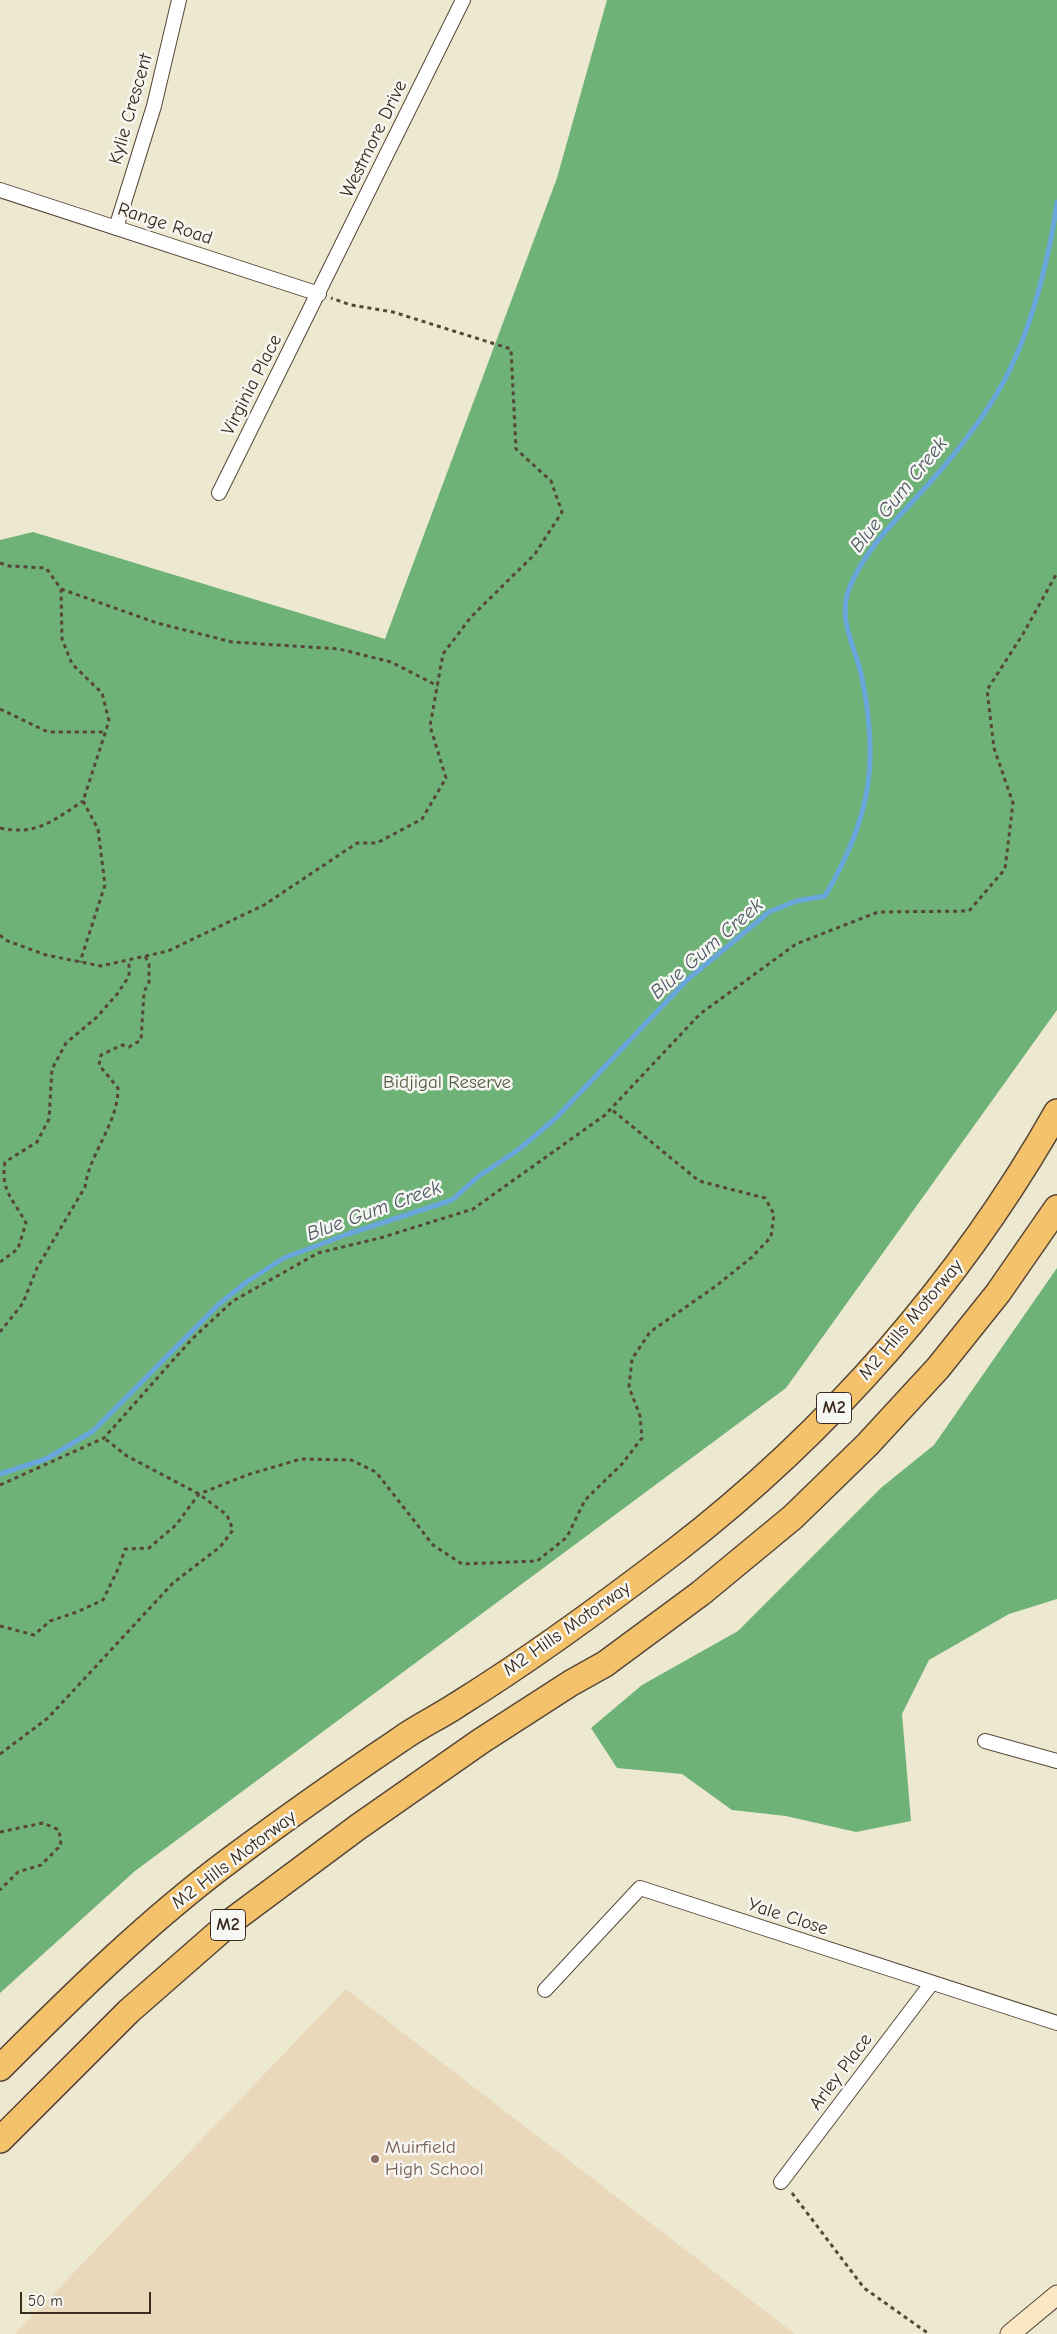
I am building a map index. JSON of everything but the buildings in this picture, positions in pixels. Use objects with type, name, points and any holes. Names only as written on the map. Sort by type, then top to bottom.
[{"type":"highway","name":"M2 Hills Motorway","points":[[0,2068],[66,2002],[148,1926],[228,1862],[404,1736],[458,1705],[547,1644],[677,1550],[744,1494],[848,1395],[914,1322],[969,1250],[1041,1140],[1057,1112]]},
{"type":"highway","name":"M2","points":[[0,2140],[129,2011],[226,1926],[319,1855],[481,1741],[604,1664],[701,1593],[793,1517],[867,1445],[938,1368],[998,1293],[1057,1208]]},
{"type":"main road","points":[[1010,2334],[1057,2295]]},
{"type":"street","name":"Kylie Crescent","points":[[116,228],[154,106],[179,0]]},
{"type":"street","name":"Westmore Drive","points":[[319,294],[464,0]]},
{"type":"street","name":"Range Road","points":[[0,190],[319,294]]},
{"type":"street","name":"Virginia Place","points":[[219,493],[319,294]]},
{"type":"street","points":[[985,1741],[1057,1761]]},
{"type":"street","name":"Yale Close","points":[[545,1990],[640,1888],[931,1984],[1057,2023]]},
{"type":"street","name":"Arley Place","points":[[781,2182],[931,1984]]},
{"type":"path","points":[[0,935],[6,940],[46,955],[101,966],[168,951],[264,905],[357,843],[377,842],[422,819],[446,778],[430,726],[443,654],[470,617],[535,554],[562,512],[551,480],[516,449],[511,349],[393,312],[351,305],[319,294]]},
{"type":"path","points":[[0,562],[9,566],[46,568],[61,590],[62,639],[72,664],[102,693],[109,722],[83,801],[46,825],[18,832],[0,828]]},
{"type":"path","points":[[0,1485],[104,1438],[192,1339],[233,1301],[318,1253],[380,1238],[473,1209],[611,1109],[700,1014],[796,944],[878,912],[969,911],[1005,869],[1014,802],[994,748],[987,690],[1023,634],[1057,573]]},
{"type":"path","points":[[61,590],[157,623],[232,642],[340,649],[392,662],[438,686]]},
{"type":"path","points":[[0,709],[48,732],[106,732]]},
{"type":"path","points":[[80,962],[105,885],[98,829],[83,801]]},
{"type":"path","points":[[0,1332],[23,1303],[37,1268],[85,1187],[87,1175],[115,1112],[118,1088],[99,1065],[101,1055],[122,1046],[129,1047],[141,1040],[144,992],[149,982],[149,964],[145,956]]},
{"type":"path","points":[[0,1262],[18,1249],[26,1223],[16,1205],[5,1192],[1,1175],[5,1162],[37,1142],[49,1119],[52,1069],[66,1043],[97,1017],[118,993],[129,976],[129,960]]},
{"type":"path","points":[[0,1626],[34,1635],[50,1621],[77,1612],[103,1600],[119,1567],[125,1549],[149,1548],[176,1525],[199,1494],[247,1475],[301,1459],[351,1460],[376,1472],[433,1545],[462,1564],[537,1561],[567,1537],[585,1500],[622,1464],[642,1438],[640,1416],[629,1387],[632,1359],[650,1332],[716,1286],[771,1237],[774,1214],[766,1198],[700,1181],[611,1109]]},
{"type":"path","points":[[0,1754],[48,1718],[173,1582],[220,1546],[233,1530],[227,1515],[199,1494],[127,1456],[104,1438]]},
{"type":"path","points":[[0,1832],[43,1823],[59,1830],[60,1845],[41,1865],[18,1872],[0,1890]]},
{"type":"path","points":[[781,2182],[796,2197],[864,2288],[929,2334]]},
{"type":"shaded area","name":"Muirfield High School","points":[[346,1989],[795,2334],[15,2334]]},
{"type":"green space","name":"Bidjigal Reserve","points":[[607,0],[1057,0],[1057,1010],[786,1388],[135,1871],[0,1993],[0,540],[33,532],[385,639],[557,178]]},
{"type":"green space","points":[[1057,1268],[1057,1599],[1009,1614],[929,1660],[902,1714],[911,1821],[856,1832],[786,1816],[732,1810],[682,1774],[617,1768],[591,1728],[642,1685],[738,1631],[882,1487],[934,1445]]},
{"type":"waterway","name":"Blue Gum Creek","points":[[0,1474],[46,1459],[93,1431],[219,1304],[248,1281],[284,1258],[345,1235],[452,1200],[479,1176],[518,1150],[556,1118],[687,980],[769,912],[796,901],[825,896],[852,843],[861,817],[870,765],[870,738],[862,678],[846,623],[846,600],[849,589],[856,573],[875,544],[955,454],[985,413],[1002,384],[1026,330],[1040,287],[1057,202]]},
{"type":"place","name":"Muirfield High School","points":[[375,2159]]}]
